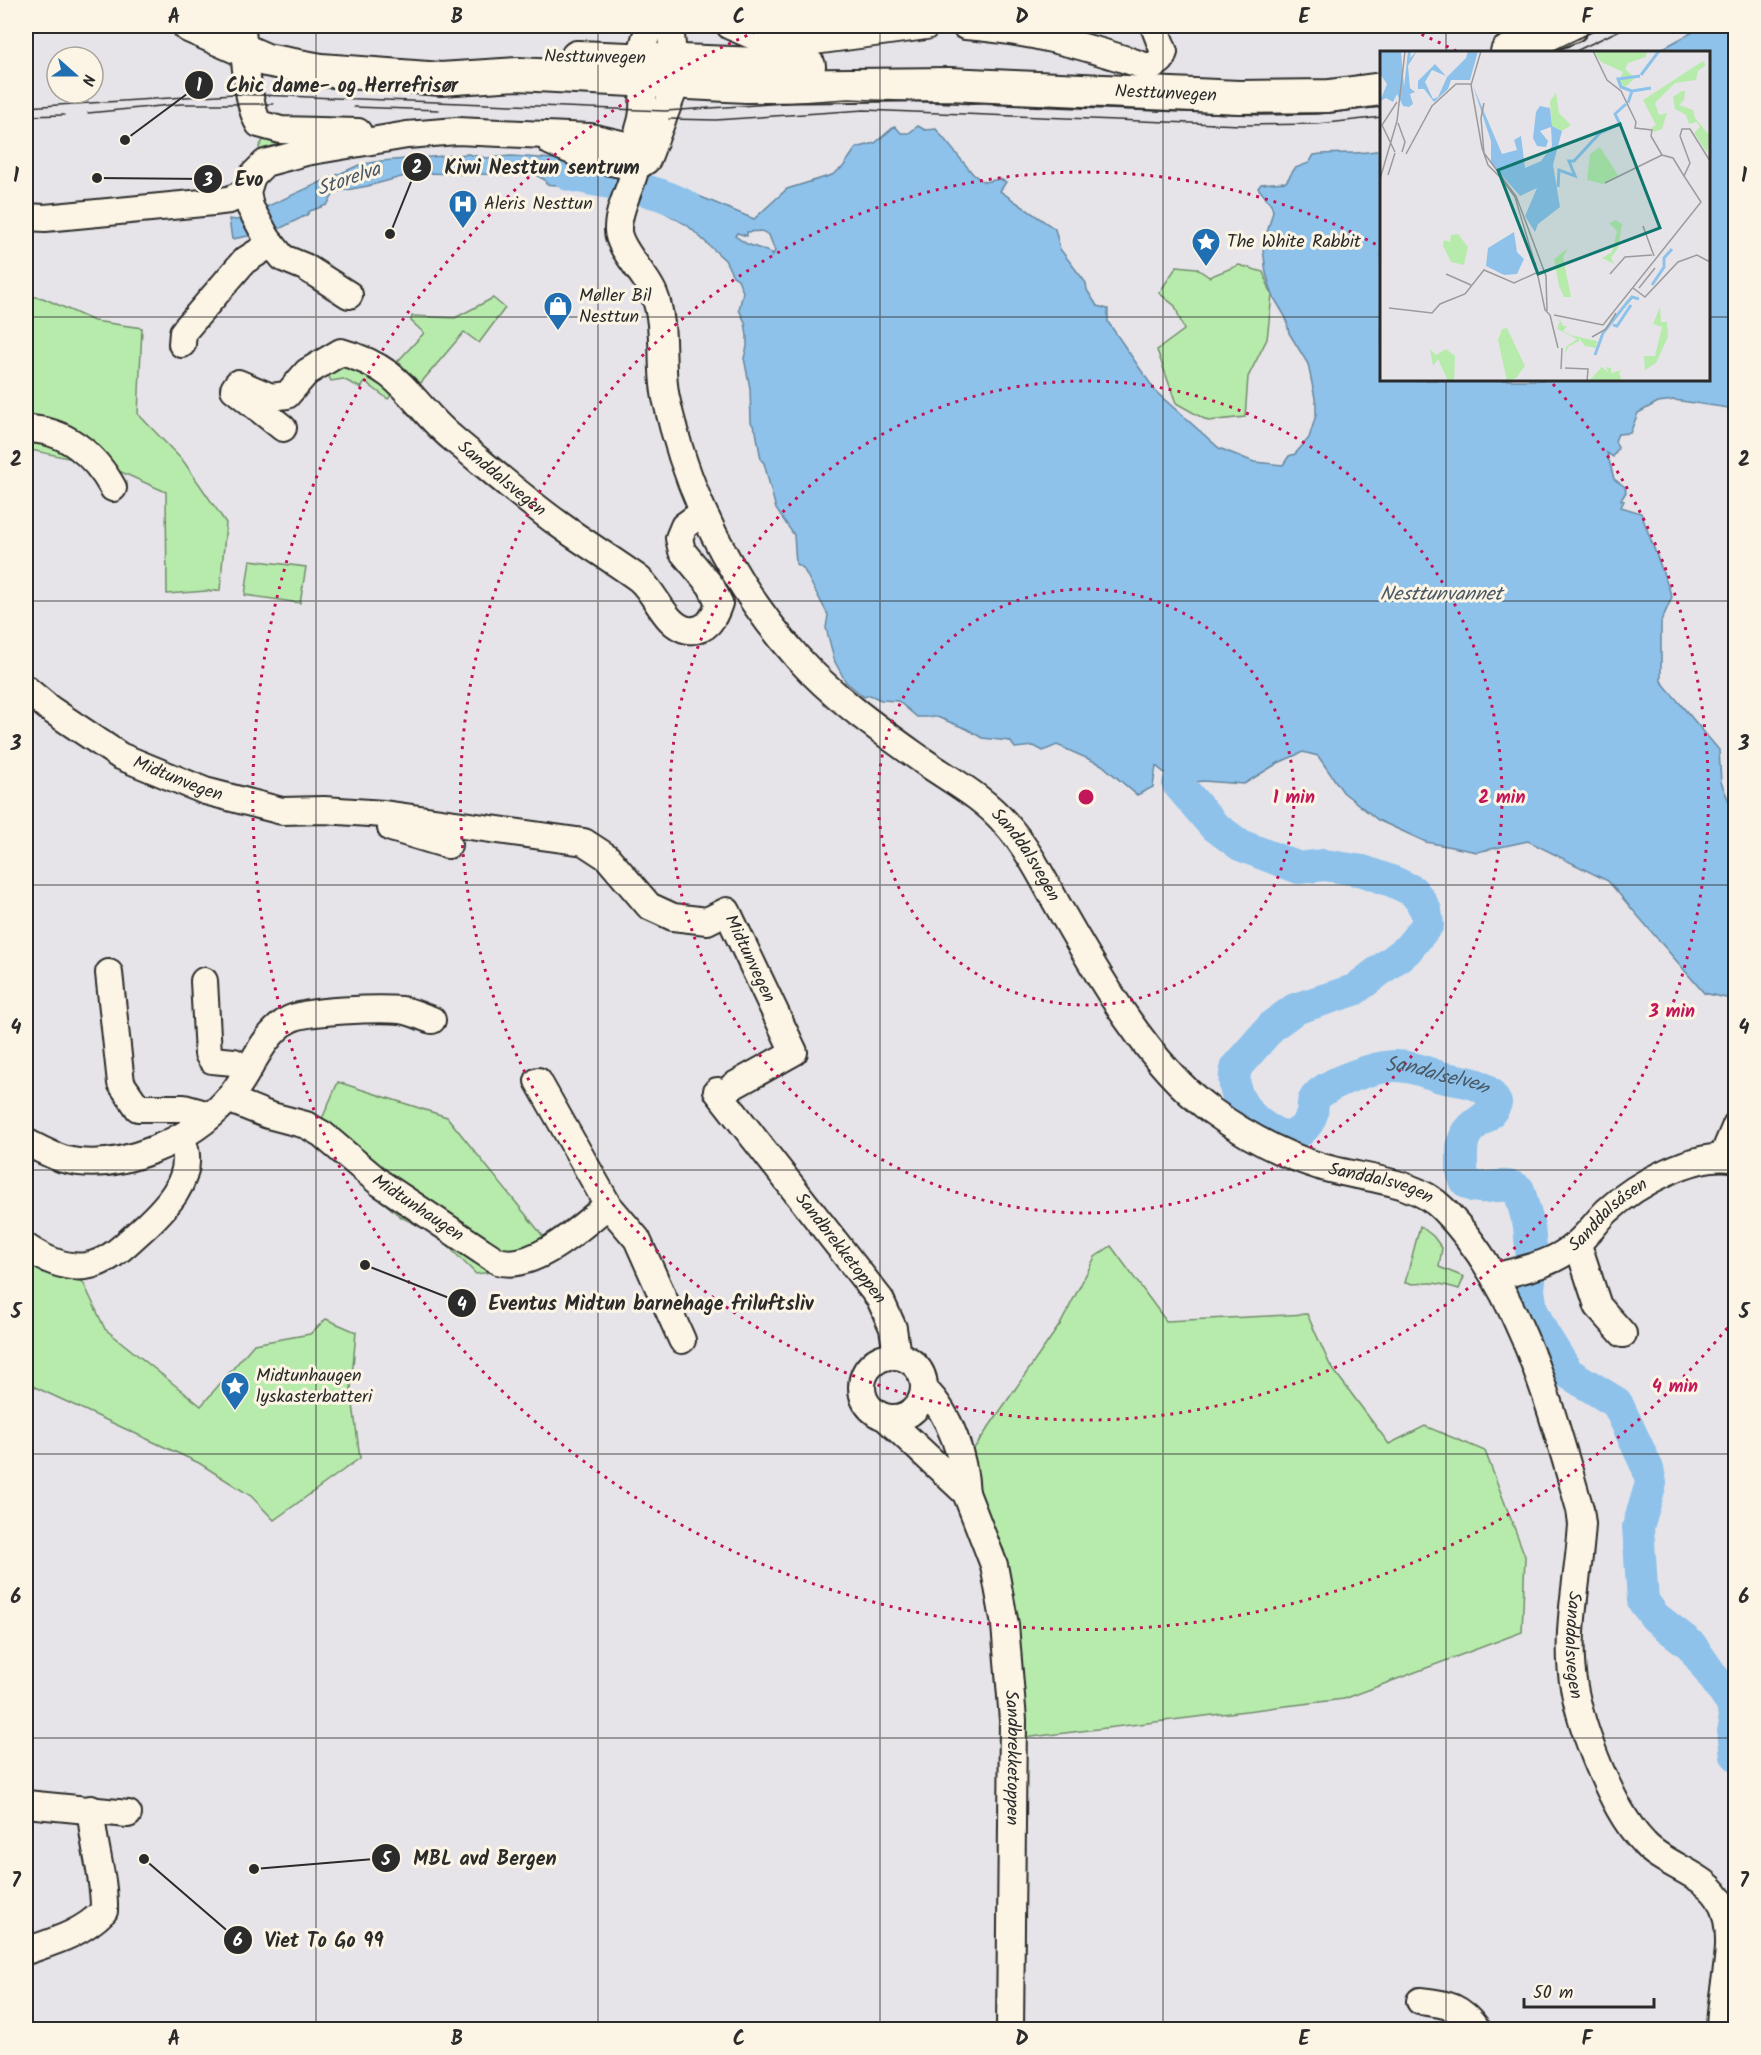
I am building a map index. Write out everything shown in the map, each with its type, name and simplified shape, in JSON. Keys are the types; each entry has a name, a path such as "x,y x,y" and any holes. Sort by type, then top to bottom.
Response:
{"main road":[{"name":"Nesttunvegen","path":"189,26 241,48 295,66 340,72 441,79 640,70"},
{"path":"1509,51 1572,26"},
{"name":"Nesttunvegen","path":"241,48 457,62 509,56 675,72 803,65 905,76 949,84 1249,97 1329,96 1380,89"}],"street":[{"path":"640,70 651,26"},
{"path":"670,26 675,72"},
{"path":"730,26 763,40 792,44 926,26"},
{"path":"965,26 1019,32 1065,41 1145,66 1154,66 1161,60 1164,52 1154,26"},
{"path":"241,48 253,114 259,124 269,128 407,135 492,131 537,137 590,137 634,163"},
{"name":"Sanddalsvegen","path":"640,70 643,110 634,163 617,231 623,246 654,292 658,308 665,395 702,513 726,561 761,613 800,660 862,715 974,794 1010,827 1043,878 1101,979 1146,1043 1181,1084 1206,1107 1231,1124 1285,1153 1341,1173 1397,1184 1421,1192 1440,1205 1455,1222 1495,1277 1548,1398 1580,1509 1582,1524 1572,1634 1573,1685 1578,1706 1600,1768 1625,1819 1653,1852 1705,1884 1722,1904 1729,1936 1720,2030"},
{"name":"Sanddalsvegen","path":"634,163 647,160 675,72"},
{"path":"349,295 305,267 283,258 265,245 248,199 252,176 265,162 306,152 407,135"},
{"path":"26,217 45,218 248,199"},
{"path":"188,338 183,332 244,261 265,245"},
{"name":"Sanddalsvegen","path":"283,428 234,389 238,383 272,397 288,395 307,372 341,352 366,359 390,372 419,401 437,427 558,524 641,581 673,623 688,630 705,628 715,617 719,603 711,586 682,551 679,538 684,526 702,513"},
{"path":"26,429 49,431 70,441 89,454 113,488"},
{"name":"Midtunvegen","path":"26,689 50,709 120,756 199,789 282,811 351,811 584,842 607,857 649,906 673,916 707,921 727,911 794,1052 725,1088 762,1150"},
{"name":"Midtunvegen","path":"351,811 385,826 448,845"},
{"name":"Midtunhaugen","path":"109,973 121,1083 138,1108 200,1110 219,1107 268,1115 306,1125 322,1134 380,1183 499,1261 512,1262 533,1257 556,1246 608,1205"},
{"path":"204,981 208,1054 212,1060 234,1062 246,1071"},
{"path":"26,1142 63,1159 96,1162 121,1159 162,1148 181,1138 219,1107 277,1029 290,1018 300,1015 402,1010 432,1020"},
{"path":"538,1081 608,1205 637,1239 682,1340"},
{"name":"Sanddalsåsen","path":"1495,1277 1532,1268 1576,1245 1608,1210 1640,1185 1692,1162 1729,1158 1736,1125"},
{"path":"26,1246 62,1264 84,1267 102,1262 119,1251 167,1207 176,1193 186,1156 181,1138"},
{"name":"Sandbrekketoppen","path":"762,1150 880,1299 893,1328 897,1356"},
{"path":"1576,1245 1598,1306 1623,1334"},
{"name":"Sandbrekketoppen","path":"966,1493 886,1418 868,1406 863,1395 862,1383 866,1372 874,1363 885,1357 897,1356 908,1359 918,1367 925,1390 933,1398 963,1462 966,1493 994,1565 1005,1625 1011,1690 1010,2030"},
{"path":"886,1418 895,1419 912,1413 918,1407 925,1390"},
{"path":"26,1804 128,1814"},
{"path":"26,1951 70,1936 89,1926 104,1911 104,1885 92,1835 91,1809"},
{"path":"1420,2001 1444,2004 1466,2013 1478,2030"}],"green space":[{"path":"265,137 296,141 260,153 259,147"},
{"path":"1239,265 1263,272 1272,295 1267,339 1248,377 1245,417 1208,421 1176,403 1157,350 1184,330 1175,306 1159,293 1177,266 1196,268 1209,277"},
{"path":"26,296 43,298 94,321 142,328 138,414 184,462 226,523 220,590 167,594 166,492 110,467 26,449"},
{"path":"493,298 505,308 479,343 464,332 419,385 398,361 424,333 411,321 412,316 455,318"},
{"path":"339,365 351,365 397,388 388,399 365,382 361,388 343,379 331,381 326,370"},
{"path":"250,560 306,567 300,603 245,595"},
{"path":"338,1082 447,1117 551,1246 548,1264 476,1274 437,1235 401,1217 312,1142"},
{"path":"1420,1226 1433,1236 1442,1248 1439,1267 1464,1277 1459,1289 1429,1283 1405,1283"},
{"path":"1111,1246 1166,1321 1307,1314 1330,1365 1389,1444 1425,1426 1485,1451 1525,1556 1522,1632 1344,1699 1006,1740 1004,1550 978,1509 966,1460 1061,1323 1095,1257"},
{"path":"26,1254 83,1282 105,1329 201,1406 254,1344 310,1334 326,1319 356,1332 351,1389 360,1458 274,1520 251,1496 199,1463 26,1383"}],"water":[{"name":"Nesttunvannet","path":"1704,26 1735,26 1735,409 1674,400 1658,402 1638,413 1630,433 1618,434 1615,441 1618,448 1613,457 1607,453 1614,479 1625,487 1626,492 1621,500 1624,501 1621,507 1641,513 1672,597 1661,622 1661,681 1719,750 1721,782 1735,816 1735,1000 1704,993 1608,881 1528,841 1477,852 1426,842 1378,820 1343,792 1318,756 1303,752 1278,763 1244,784 1203,781 1178,784 1156,766 1153,787 1137,795 1102,765 1057,745 1043,751 1034,746 1015,748 1010,741 982,738 967,729 937,717 917,717 898,701 881,700 870,695 864,697 846,682 835,662 826,628 828,615 803,568 796,564 794,535 776,509 764,463 761,460 756,431 751,422 750,388 744,358 747,336 745,322 739,310 743,292 738,279 733,276 725,260 687,225 644,201 650,185 677,187 754,219 787,189 832,175 843,167 856,148 875,143 895,126 901,133 909,133 918,126 925,130 936,129 973,174 984,182 1000,179 1006,182 1000,191 1055,229 1060,249 1086,283 1087,290 1097,306 1108,309 1108,322 1156,392 1219,448 1254,462 1283,465 1289,456 1295,454 1309,438 1316,415 1316,403 1308,364 1289,333 1286,318 1273,296 1266,273 1263,248 1273,211 1271,204 1258,188 1261,184 1286,182 1295,168 1309,163 1314,155 1380,150 1380,381 1710,381 1710,51 1658,51","holes":["762,231 769,235 775,251 772,256 772,253 747,244 735,236 737,233 747,236 747,232"]},
{"path":"468,154 486,158 511,156 554,159 608,177 612,183 609,194 602,189 587,185 546,184 545,180 536,175 416,173 335,192 327,205 310,211 307,215 275,231 232,239 229,219 237,220 359,165"}],"waterway":[{"name":"Storelva","path":"569,175 646,190 688,207"},
{"name":"Sandalselven","path":"1178,784 1213,825 1240,845 1299,868 1324,865 1363,871 1413,891 1420,900 1426,911 1428,924 1407,950 1354,990 1295,1009 1273,1025 1237,1066 1236,1090 1240,1101 1255,1120 1287,1138 1305,1126 1312,1114 1313,1102 1328,1087 1378,1068 1389,1066 1414,1068 1441,1077 1472,1083 1491,1095 1496,1103 1485,1117 1468,1132 1464,1140 1462,1147 1463,1176 1475,1187 1502,1186 1519,1190 1529,1226 1532,1260 1529,1290 1532,1310 1543,1333 1568,1373 1617,1403 1648,1469 1651,1483 1638,1527 1643,1601 1655,1617 1691,1645 1732,1704 1736,1755"}],"tram line":[{"path":"1552,51 1604,26"},
{"path":"1576,51 1628,26"},
{"path":"26,107 234,94 665,111 848,99 1262,115 1318,114 1380,107"},
{"path":"88,113 181,104 273,104"},
{"path":"354,107 438,110"},
{"path":"669,119 716,120 864,110 1241,125 1318,124 1380,117"},
{"path":"26,116 64,115"}],"place":[{"name":"Chic dame- og Herrefrisør","path":"125,140"},
{"name":"Evo","path":"97,178"},
{"name":"Aleris Nesttun","path":"463,230"},
{"name":"Kiwi Nesttun sentrum","path":"390,234"},
{"name":"The White Rabbit","path":"1206,268"},
{"name":"Møller Bil Nesttun","path":"558,332"},
{"name":"Eventus Midtun barnehage friluftsliv","path":"365,1265"},
{"name":"Midtunhaugen lyskasterbatteri","path":"235,1412"},
{"name":"Viet To Go 99","path":"144,1859"},
{"name":"MBL avd Bergen","path":"254,1869"}]}
